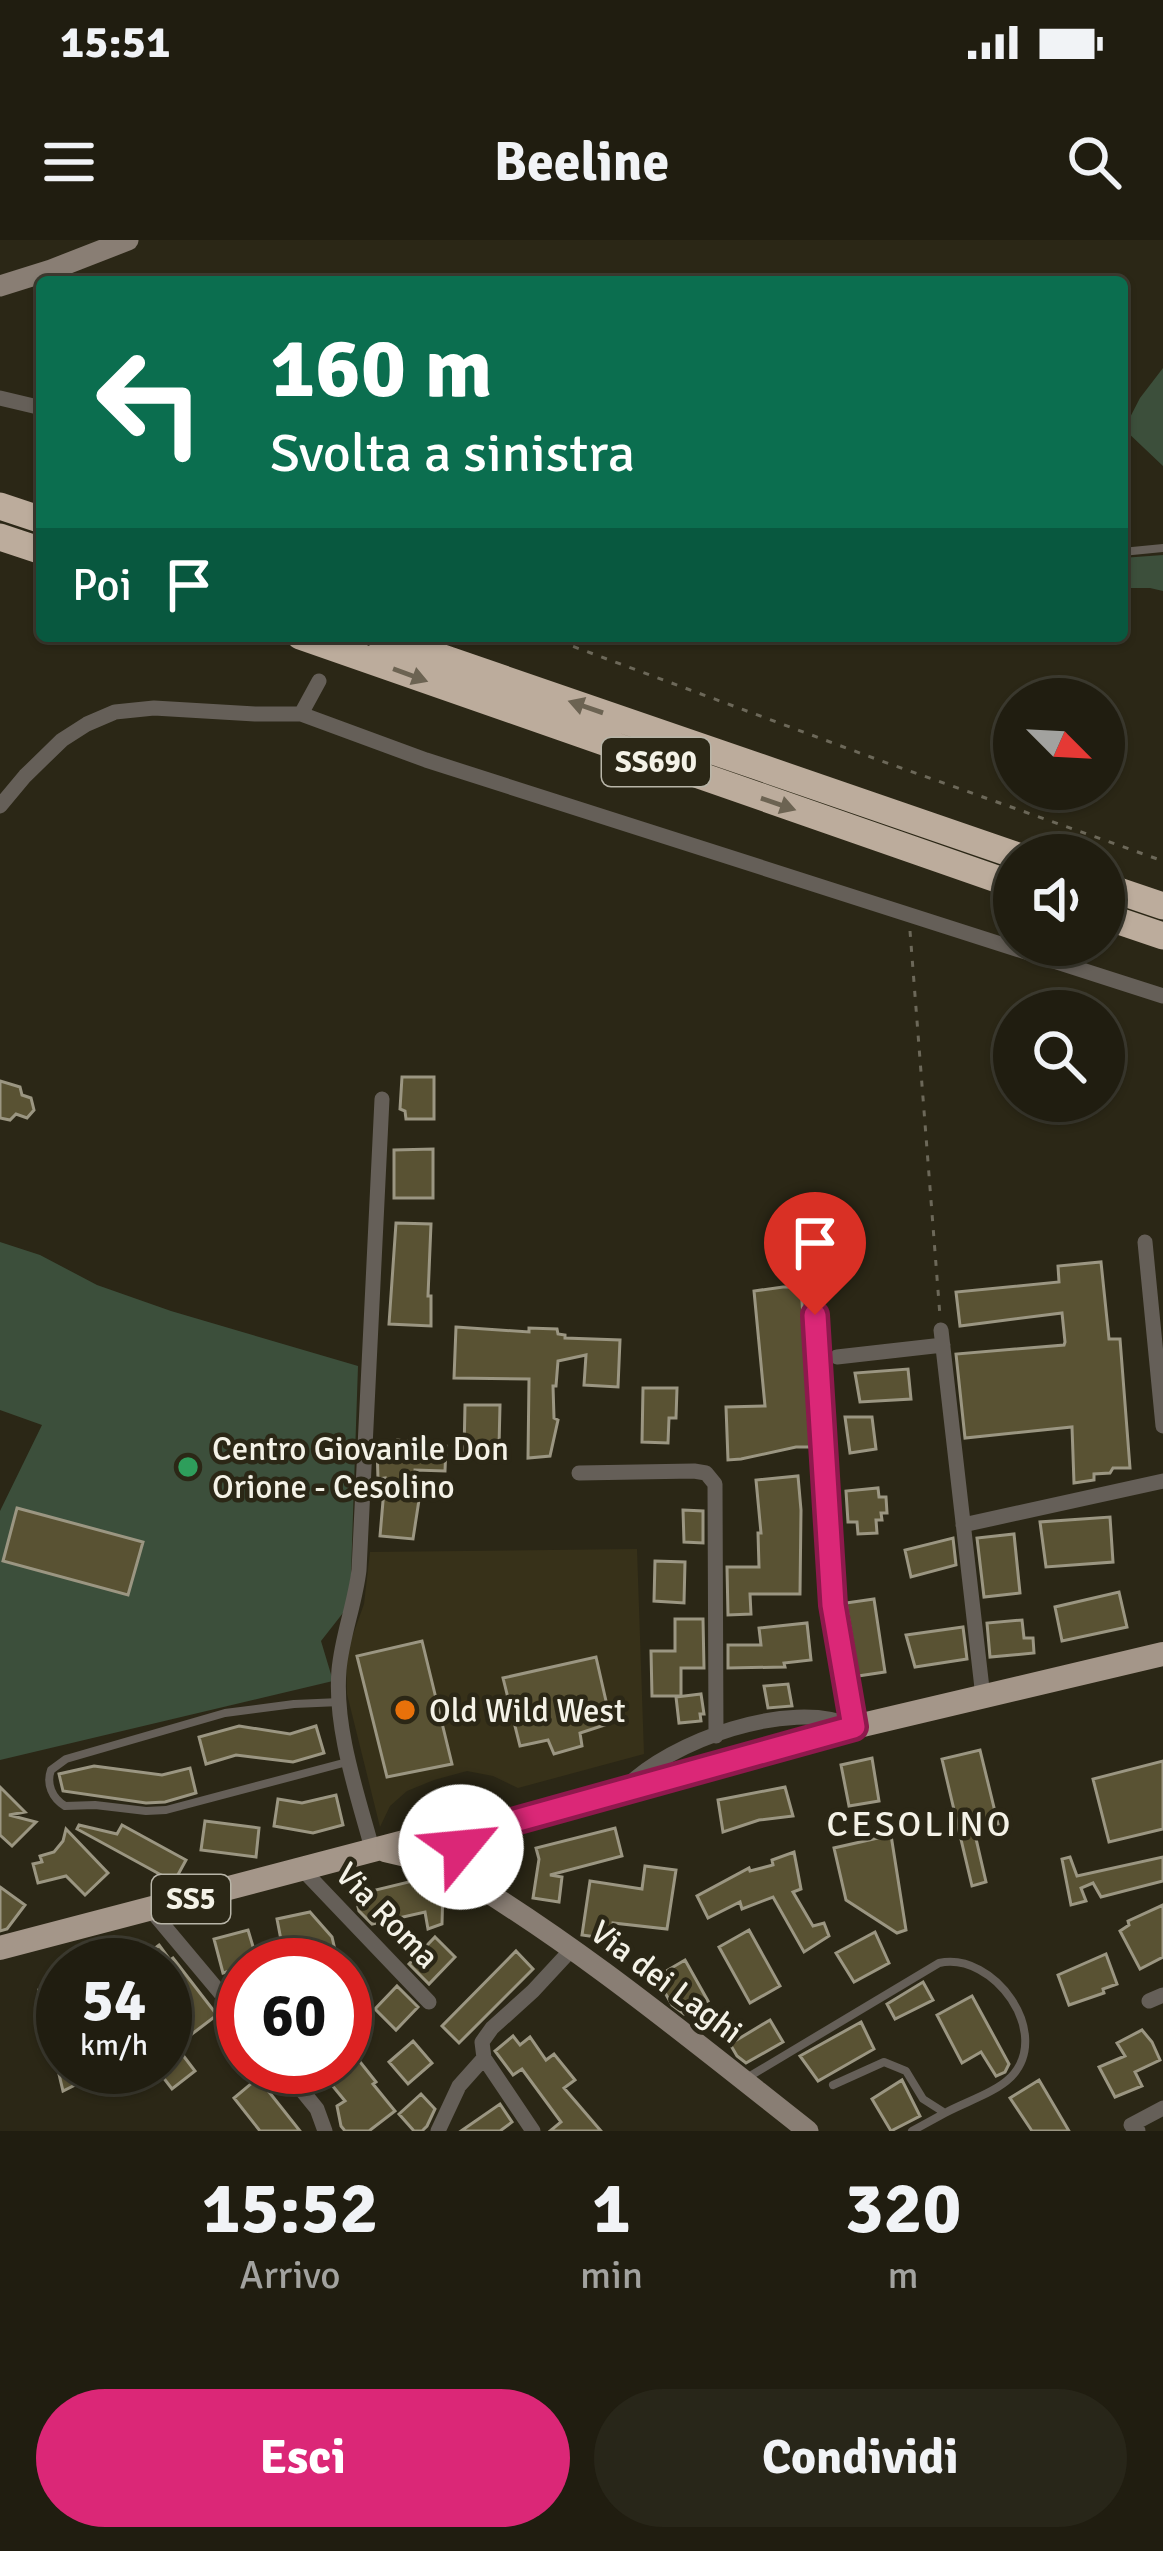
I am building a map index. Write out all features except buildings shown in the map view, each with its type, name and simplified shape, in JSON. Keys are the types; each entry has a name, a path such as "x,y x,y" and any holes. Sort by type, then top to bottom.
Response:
{"highway":[{"path":"0,506 36,518"},
{"path":"0,537 36,549"},
{"name":"SS690","path":"316,642 993,878"},
{"name":"SS690","path":"396,642 993,847"},
{"path":"1125,893 1163,906"},
{"path":"1125,923 1163,936"}],"main road":[{"name":"SS5","path":"0,1948 377,1851 447,1850 497,1826 854,1727 1163,1654"}],"street":[{"path":"0,286 128,240"},
{"path":"0,398 36,407"},
{"path":"301,714 320,680"},
{"path":"0,806 62,740 115,712 154,708 301,714 410,755 1163,996"},
{"path":"377,1851 349,1761 340,1702 341,1657 359,1570 382,1099"},
{"path":"1145,1242 1163,1426"},
{"path":"812,1270 833,1605 854,1727"},
{"path":"837,1358 942,1337 983,1696"},
{"path":"579,1473 694,1471 706,1473 715,1484 716,1736"},
{"path":"964,1526 1163,1480"},
{"path":"623,1791 664,1756 766,1722 808,1716 854,1727"},
{"name":"Via dei Laghi","path":"447,1850 482,1888 808,2131"},
{"name":"Via Roma","path":"303,1870 429,2002"},
{"path":"150,1909 216,1988"},
{"path":"533,2131 481,2048 488,2033 571,1950"},
{"path":"439,2131 459,2086 484,2058"},
{"path":"305,2094 325,2131"},
{"path":"1138,2131 1131,2125 1163,2108"}],"lane":[{"path":"1128,551 1163,548"},
{"path":"340,1702 213,1716 66,1759 51,1770 49,1780 56,1799 65,1806 156,1811 349,1761"},
{"path":"744,2080 931,1966 963,1961 989,1974 1015,2004 1022,2025 1023,2056 1006,2081 913,2131"},
{"path":"833,2085 884,2062 906,2071 923,2099 945,2113"}],"path":[{"path":"561,642 1163,861"},
{"path":"908,914 942,1337"}],"shaded area":[{"path":"637,1549 644,1754 518,1788 467,1771 434,1780 407,1791 390,1806 380,1827 347,1694 346,1654 364,1604 370,1552"}],"green space":[{"path":"1163,368 1163,466 1128,433 1128,421"},
{"path":"1163,555 1163,591 1128,588 1128,558"},
{"name":"Centro Giovanile Don Orione - Cesolino","path":"0,1242 171,1311 358,1366 350,1604 321,1641 333,1681 0,1760 0,1511 42,1425 0,1410"}],"place":[{"name":"Centro Giovanile Don Orione - Cesolino","path":"188,1467"},
{"name":"Old Wild West","path":"405,1710"}],"district":[{"name":"CESOLINO","path":"920,1823"}],"route":[{"path":"461,1847 461,1852 497,1826 854,1727 833,1605 815,1315"}]}
